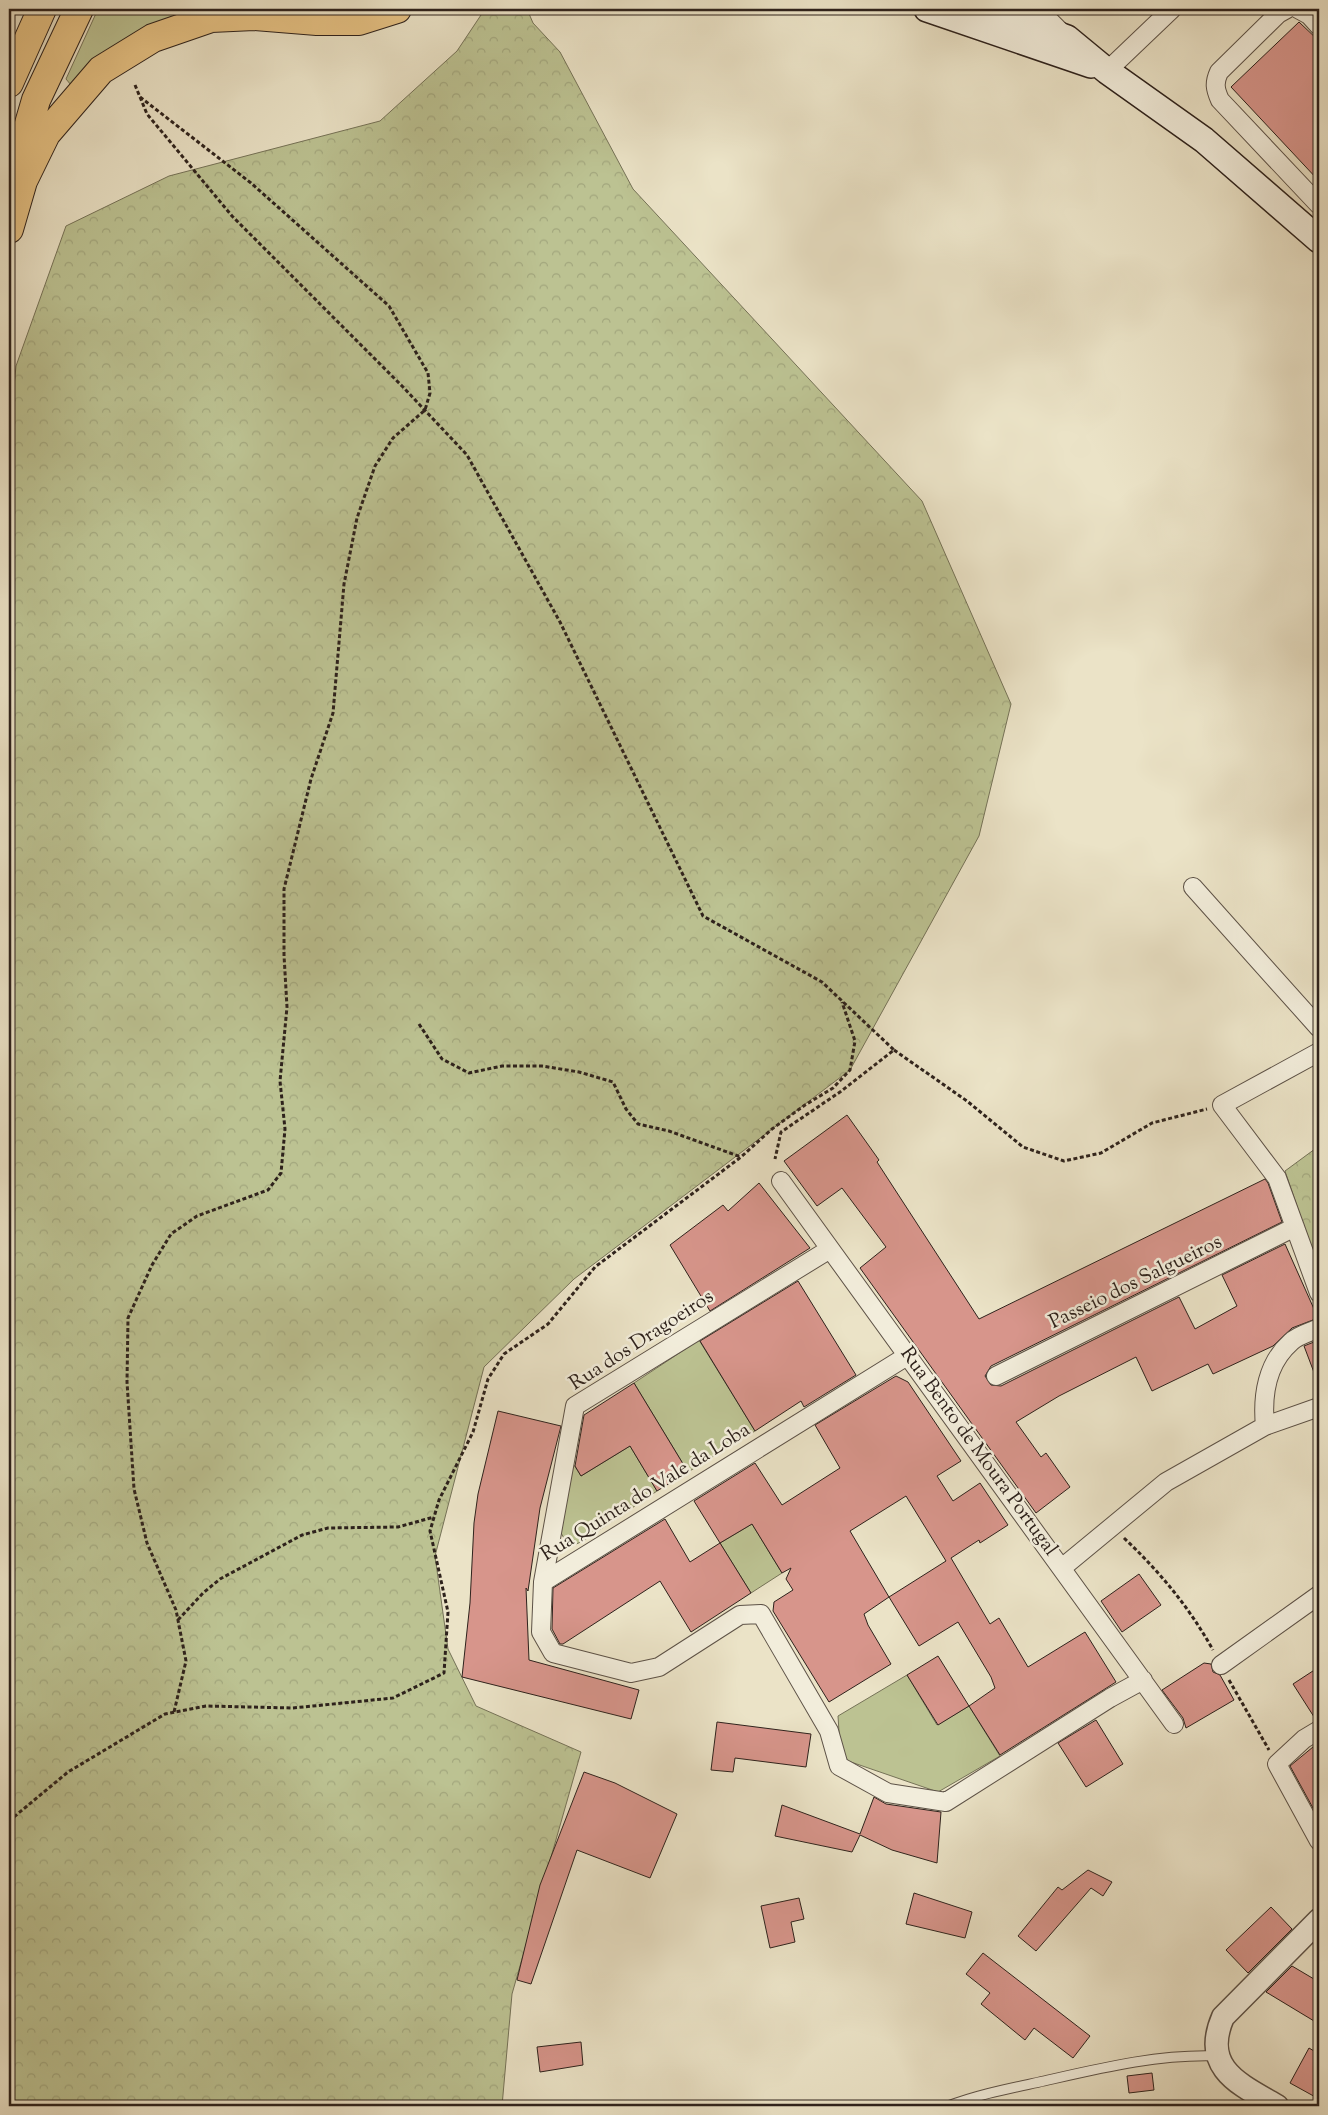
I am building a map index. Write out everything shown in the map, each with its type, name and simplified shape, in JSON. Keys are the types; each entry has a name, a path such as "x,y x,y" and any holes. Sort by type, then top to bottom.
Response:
{"highway":[{"path":"9,51 25,9"},
{"path":"9,83 42,9"},
{"path":"9,195 36,100 79,9"},
{"path":"9,229 24,181 46,134 101,70 153,38 211,18 254,16 317,21 360,21 396,9"}],"main road":[{"path":"927,9 1107,71"},
{"path":"987,9 1067,38 1107,71 1204,140 1319,240"}],"street":[{"path":"1038,9 1067,38"},
{"path":"1107,71 1172,9"},
{"path":"1287,9 1278,14 1219,72 1215,82 1220,100 1319,205"},
{"path":"1298,9 1309,15 1319,26"},
{"path":"1193,886 1319,1028"},
{"path":"1319,1052 1222,1105 1277,1178 1319,1293"},
{"name":"Rua Bento de Moura Portugal","path":"781,1181 1063,1567 1174,1724"},
{"name":"Passeio dos Salgueiros","path":"996,1376 1295,1227"},
{"name":"Rua dos Dragoeiros","path":"543,1582 575,1406 830,1249"},
{"path":"1265,1426 1264,1394 1273,1366 1292,1340 1319,1328"},
{"name":"Rua Quinta do Vale da Loba","path":"907,1356 543,1582 541,1632 553,1653 631,1673 659,1667 740,1614 761,1614 829,1731 839,1766 888,1793 936,1802 946,1802 1110,1698 1143,1680"},
{"path":"1063,1567 1166,1482 1265,1426 1319,1407"},
{"path":"1221,1665 1319,1595"},
{"path":"1319,1730 1304,1739 1277,1764 1319,1841"},
{"path":"1277,2106 1234,2080 1220,2063 1216,2042 1223,2017 1319,1920"}],"lane":[{"path":"948,2106 984,2095 1085,2072 1184,2055 1220,2063"}],"path":[{"path":"135,85 147,114 232,216 425,410 467,455 560,622 703,916 822,982 894,1050 967,1101 1022,1147 1064,1160 1101,1153 1152,1122 1222,1105"},
{"path":"140,97 251,183 389,306 428,373 430,392 425,410 393,438 380,459 357,518 344,584 333,712 311,779 284,889 284,955 288,1007 280,1081 285,1129 281,1173 268,1190 197,1216 171,1234 152,1264 128,1318 127,1382 134,1489 147,1543 176,1610 186,1661 174,1712"},
{"path":"9,1821 68,1772 165,1714 206,1706 293,1708 393,1698 444,1673 448,1612 430,1531 438,1500 473,1432 488,1379 504,1354 548,1324 595,1267 741,1157 804,1104 833,1088 850,1070 855,1041 842,1001"},
{"path":"419,1024 442,1059 469,1073 502,1066 542,1066 579,1072 614,1082 626,1109 638,1124 694,1139 741,1157"},
{"path":"775,1158 781,1132 840,1092 894,1050"},
{"path":"178,1620 203,1593 220,1579 302,1535 328,1528 398,1527 434,1516"},
{"path":"1111,1527 1157,1569 1196,1621 1277,1764"}],"green space":[{"path":"98,9 238,9 71,85 66,79"},
{"path":"485,9 527,9 533,23 560,52 633,189 922,501 1011,704 979,836 850,1070 574,1279 484,1367 435,1556 448,1649 476,1706 581,1752 512,1994 502,2106 9,2106 9,439 16,366 66,226 169,176 380,121 457,51"},
{"path":"1319,1146 1319,1271 1285,1171"},
{"path":"699,1340 755,1431 688,1472 634,1383"},
{"path":"630,1446 657,1491 583,1541 574,1545 567,1544 559,1529 572,1462 581,1476"},
{"path":"752,1524 782,1573 751,1593 720,1543"},
{"path":"907,1675 937,1725 969,1706 1000,1756 938,1792 848,1761 840,1747 838,1716"}],"building":[{"path":"1299,22 1319,41 1319,181 1231,87"},
{"path":"847,1115 879,1160 877,1162 979,1319 1265,1179 1268,1183 1282,1222 991,1366 985,1376 991,1385 1001,1386 1179,1297 1195,1329 1237,1306 1222,1275 1285,1244 1318,1318 1292,1328 1273,1346 1213,1374 1208,1364 1152,1391 1136,1357 1059,1396 1016,1422 1041,1457 1046,1453 1070,1487 1036,1513 860,1268 886,1247 842,1188 817,1206 784,1161"},
{"path":"759,1183 810,1248 710,1311 670,1245 723,1205 728,1211"},
{"path":"798,1281 856,1375 804,1407 801,1401 755,1431 700,1341"},
{"path":"1319,1340 1319,1383 1318,1383 1304,1346"},
{"path":"896,1376 908,1382 961,1461 937,1476 953,1501 980,1483 1008,1525 980,1543 979,1540 951,1558 990,1624 999,1618 1028,1667 1085,1632 1116,1682 1000,1755 969,1706 995,1688 991,1677 958,1622 919,1646 889,1597 864,1614 868,1625 891,1664 829,1702 773,1611 774,1602 793,1590 786,1579 791,1568 782,1573 752,1524 720,1543 694,1501 755,1463 782,1505 840,1468 815,1425","holes":["906,1496 946,1561 889,1597 850,1531"]},
{"path":"634,1383 688,1472 657,1491 630,1446 581,1476 575,1466 584,1415"},
{"path":"498,1411 561,1426 540,1508 528,1591 526,1588 529,1660 639,1690 631,1719 462,1677 470,1603 474,1523 478,1494"},
{"path":"665,1519 690,1562 720,1543 751,1593 691,1632 660,1581 563,1644 560,1644 552,1629 553,1588"},
{"path":"1139,1574 1161,1605 1122,1632 1101,1601"},
{"path":"938,1656 969,1706 938,1725 907,1675"},
{"path":"1204,1663 1211,1664 1213,1672 1220,1675 1234,1700 1186,1728 1183,1718 1162,1690"},
{"path":"1319,1667 1319,1719 1316,1720 1293,1684"},
{"path":"1096,1720 1123,1764 1086,1787 1058,1743"},
{"path":"717,1722 811,1734 806,1767 735,1758 733,1772 711,1770"},
{"path":"1319,1742 1319,1819 1290,1766"},
{"path":"584,1772 615,1783 677,1814 650,1878 577,1850 531,1984 517,1980 540,1885"},
{"path":"874,1797 886,1804 941,1812 937,1863 892,1850 860,1835 852,1852 775,1836 782,1805 860,1834"},
{"path":"1088,1870 1112,1882 1103,1896 1091,1888 1036,1951 1018,1936 1058,1887 1062,1890"},
{"path":"914,1893 972,1912 965,1938 906,1924"},
{"path":"799,1898 804,1919 791,1922 795,1942 770,1948 761,1906"},
{"path":"1271,1907 1292,1929 1248,1973 1226,1950"},
{"path":"983,1953 1090,2036 1073,2058 1034,2028 1025,2040 981,2004 990,1993 966,1974"},
{"path":"1292,1966 1319,1982 1319,2024 1266,1992"},
{"path":"581,2042 583,2065 540,2072 537,2047"},
{"path":"1309,2048 1319,2054 1319,2099 1290,2083"},
{"path":"1152,2073 1154,2090 1129,2093 1127,2076"}]}
